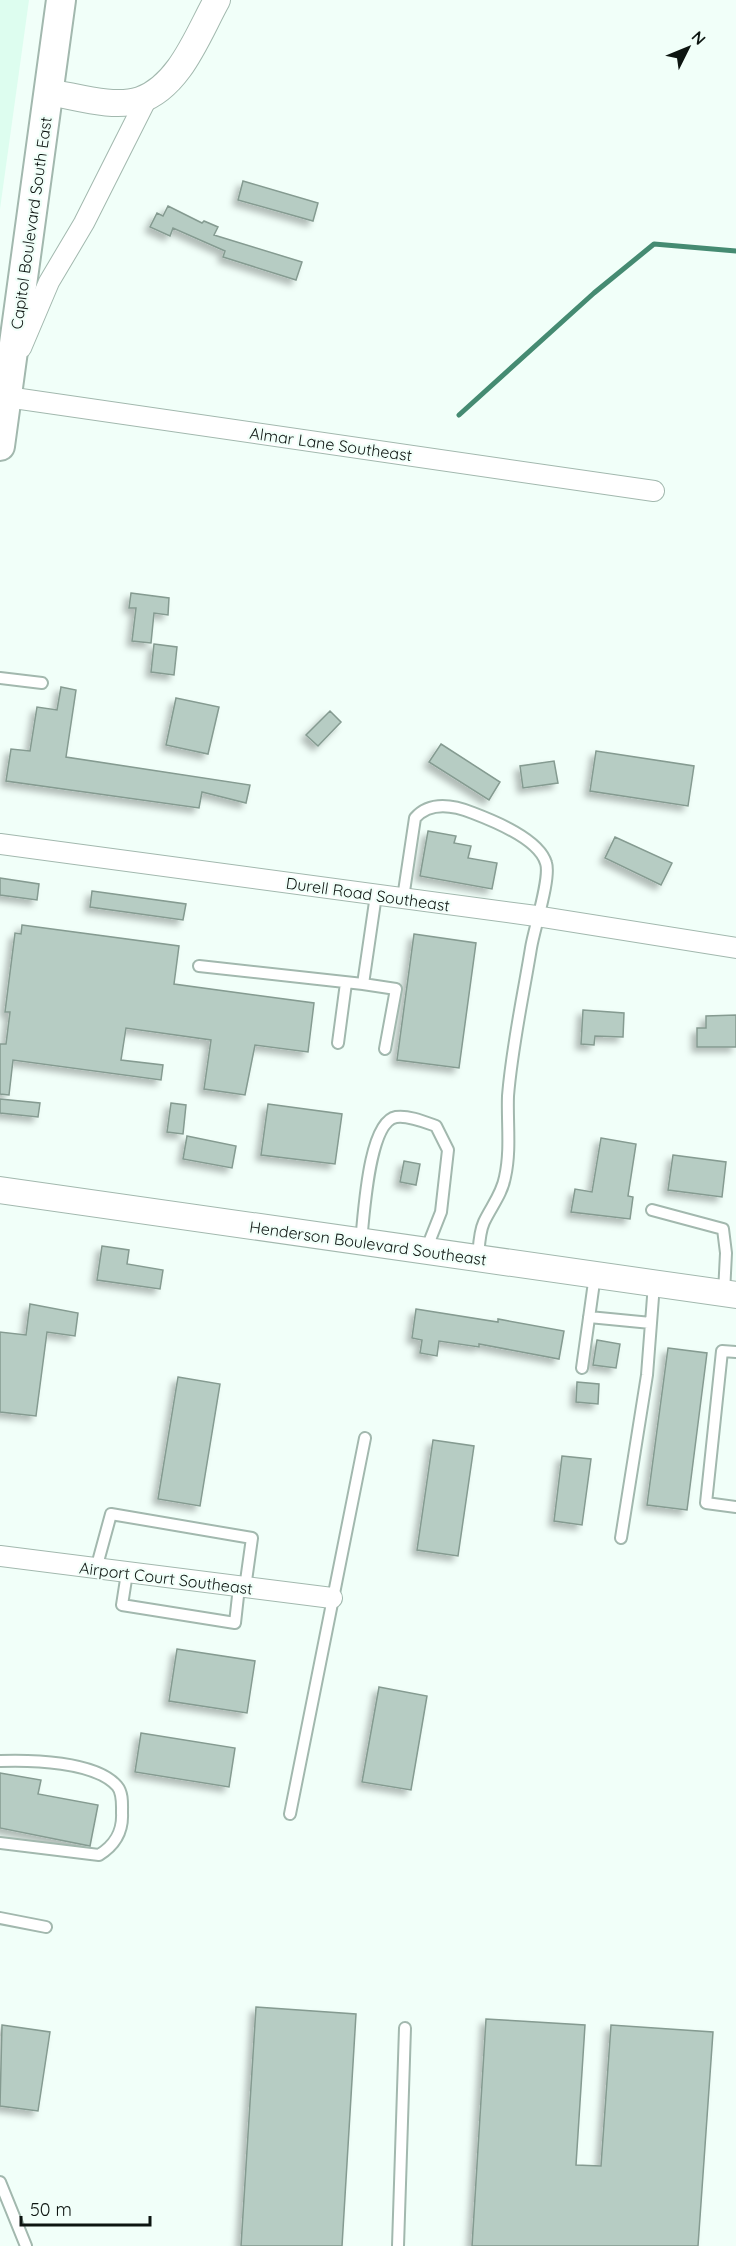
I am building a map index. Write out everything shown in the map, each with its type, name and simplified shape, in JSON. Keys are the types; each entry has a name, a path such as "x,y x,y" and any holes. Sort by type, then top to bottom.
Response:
{"main road":[{"name":"Capitol Boulevard South East","path":"0,446 60,0"}],"street":[{"path":"48,92 113,102 140,100 172,78 217,0"},
{"path":"9,385 49,282 84,223 149,94"},
{"name":"Almar Lane Southeast","path":"9,385 654,491"},
{"name":"Durell Road Southeast","path":"0,844 536,916 736,948"},
{"name":"Henderson Boulevard Southeast","path":"0,1190 730,1294"},
{"name":"Airport Court Southeast","path":"0,1556 332,1598"}],"lane":[{"path":"0,678 42,683"},
{"path":"403,898 415,818 422,811 435,805 464,809 500,824 534,845 546,863 544,890 536,916 513,1054 505,1179 483,1224 478,1258"},
{"path":"363,984 376,895"},
{"path":"200,966 396,989 385,1049"},
{"path":"338,1043 345,982"},
{"path":"361,1242 376,1138 387,1121 396,1117 411,1118 436,1126 448,1150 441,1212 426,1250"},
{"path":"652,1210 723,1229 730,1294"},
{"path":"582,1368 595,1275"},
{"path":"621,1538 647,1375 654,1283"},
{"path":"589,1317 651,1323"},
{"path":"736,1352 722,1351 706,1503 736,1507"},
{"path":"290,1814 365,1438"},
{"path":"96,1569 111,1514 252,1538 235,1623 122,1605 127,1573"},
{"path":"0,1761 29,1760 93,1771 117,1786 122,1796 123,1820 117,1840 99,1855 0,1843"},
{"path":"0,1918 46,1927"},
{"path":"398,2246 405,2028"},
{"path":"0,2182 26,2246"}],"shaded area":[{"path":"0,0 29,0 0,209"}],"building":[{"path":"243,181 318,203 313,221 238,200"},
{"path":"168,206 202,223 204,221 218,227 214,235 302,262 296,280 223,257 225,251 173,228 170,236 150,227 157,213 163,216"},
{"path":"131,593 169,598 168,615 154,613 151,643 132,641 136,608 129,608"},
{"path":"154,644 177,647 174,675 151,672"},
{"path":"61,687 76,690 66,757 250,785 246,803 202,792 199,808 6,781 11,749 30,751 37,707 57,710"},
{"path":"176,698 219,707 208,754 166,745"},
{"path":"330,711 341,722 318,746 306,735"},
{"path":"441,744 500,782 489,800 429,762"},
{"path":"596,751 694,766 688,806 590,791"},
{"path":"554,761 558,783 523,788 520,766"},
{"path":"428,831 456,836 454,843 471,846 468,858 497,863 492,889 420,876"},
{"path":"615,837 672,863 661,885 605,858"},
{"path":"0,878 39,884 37,900 0,895"},
{"path":"92,891 186,904 183,920 90,907"},
{"path":"22,925 179,946 174,984 314,1003 308,1052 255,1045 245,1095 204,1089 211,1040 126,1028 121,1060 163,1065 161,1080 13,1060 9,1095 0,1094 0,1044 6,1044 10,1012 5,1012 15,933 21,934"},
{"path":"414,934 476,943 459,1068 397,1060"},
{"path":"583,1010 624,1013 623,1037 595,1036 594,1045 581,1044"},
{"path":"736,1015 736,1047 697,1047 697,1028 706,1028 706,1016"},
{"path":"0,1099 40,1103 38,1117 0,1113"},
{"path":"171,1103 186,1105 183,1134 167,1132"},
{"path":"268,1104 342,1114 335,1164 261,1155"},
{"path":"187,1136 236,1146 232,1168 183,1159"},
{"path":"601,1138 636,1144 628,1196 633,1197 630,1219 571,1212 575,1189 592,1192"},
{"path":"673,1155 726,1162 722,1197 668,1190"},
{"path":"404,1161 420,1164 416,1185 400,1182"},
{"path":"102,1246 129,1250 127,1264 163,1270 160,1289 97,1280"},
{"path":"30,1304 78,1313 75,1336 47,1332 36,1416 0,1412 0,1332 26,1335"},
{"path":"416,1309 498,1322 498,1319 564,1331 559,1359 479,1344 479,1347 439,1341 437,1356 420,1353 422,1340 412,1338"},
{"path":"597,1340 620,1344 616,1368 593,1365"},
{"path":"668,1348 707,1353 687,1510 647,1505"},
{"path":"178,1377 220,1384 200,1506 158,1499"},
{"path":"577,1382 599,1384 598,1404 576,1402"},
{"path":"433,1440 474,1446 458,1556 417,1550"},
{"path":"562,1456 591,1459 582,1525 554,1521"},
{"path":"177,1649 255,1661 247,1713 169,1701"},
{"path":"379,1687 427,1696 411,1790 362,1782"},
{"path":"141,1733 235,1748 229,1787 135,1772"},
{"path":"0,1773 41,1780 38,1794 98,1805 90,1846 0,1828"},
{"path":"256,2007 356,2014 342,2246 241,2246"},
{"path":"486,2019 585,2025 576,2165 601,2166 611,2025 713,2032 698,2246 472,2246"},
{"path":"2,2025 50,2032 38,2111 0,2106"}],"waterway":[{"path":"459,415 594,293 654,244 736,251"}]}
